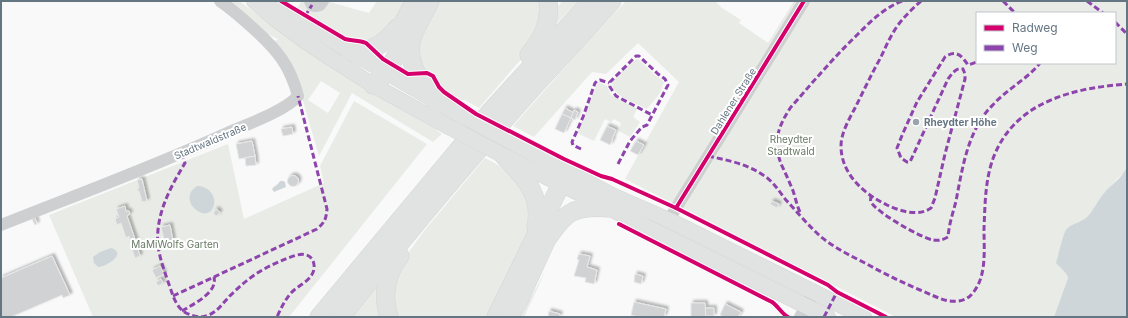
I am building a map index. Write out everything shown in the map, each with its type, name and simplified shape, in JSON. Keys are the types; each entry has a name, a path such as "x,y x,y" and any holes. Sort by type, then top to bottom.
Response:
{"highway":[{"path":"373,85 430,1"},
{"path":"430,1 413,35 410,53 416,74 437,103"},
{"path":"489,113 508,82 543,35 548,19 548,1"},
{"path":"319,317 489,113 591,1"},
{"path":"341,317 379,268 454,178 538,82 612,1"},
{"path":"382,70 413,5"},
{"path":"349,51 366,51 382,44 394,32 413,5"},
{"path":"509,317 518,300 540,239 536,198 510,150"},
{"path":"389,317 385,297 390,271 407,246 427,223 454,178"},
{"path":"496,317 540,239 567,182"},
{"path":"540,239 562,219 574,211 587,207 610,208"}],"main road":[{"path":"254,1 275,19 305,41 373,85 447,126 510,150"},
{"path":"266,1 437,103 457,113 510,150 610,208 681,243 804,312 828,317"},
{"path":"567,182 614,196 669,220 864,317"}],"street":[{"name":"Stadtwaldstraße","path":"1,225 188,151 293,102 298,96 290,73 281,58 270,44 240,16 220,1"},
{"path":"310,1 312,5 315,6 320,5 323,1"},
{"name":"Dahlener Straße","path":"669,220 804,1"},
{"path":"804,312 814,292"}],"green space":[{"path":"224,1 239,1 319,59 437,127 436,130 442,134 433,142 352,93 319,156 301,94 273,43 278,39 267,34","holes":["321,81 340,93 328,113 308,100"]},
{"path":"302,1 326,1 369,13 377,1 409,1 396,22 373,44 365,40 353,39 340,34 297,8"},
{"path":"436,1 542,1 543,5 529,50 479,108 465,100 460,100 441,86 435,75 424,72 413,53"},
{"path":"563,1 578,1 549,31 557,7"},
{"name":"Rheydter Stadtwald","path":"626,1 715,1 722,8 741,20 739,23 768,43 794,1 1127,1 1127,167 1124,173 1116,180 1088,216 1082,221 1072,225 1062,269 1067,273 1068,278 1054,317 896,317 625,179 679,82 638,43 606,74 592,72 534,137 513,126"},
{"path":"637,59 664,82 660,93 647,109 620,96 613,87 612,82 626,67"},
{"path":"598,82 607,86 611,95 637,109 633,117 640,122 630,137 619,131 621,123 614,119 611,122 605,119 594,141 577,133"},
{"name":"MaMiWolfs Garten","path":"354,101 427,144 289,317 93,317 49,215 228,144 244,219 324,183 320,166"},
{"path":"485,158 500,166 514,178 534,209 527,239 488,317 396,317 392,286 401,263 424,231"},
{"path":"546,270 524,317 520,317"},
{"path":"381,280 386,317 353,317"}],"shaded area":[{"path":"1127,167 1127,317 1054,317 1068,278 1065,272 1056,263 1066,230 1087,217 1103,195"},
{"path":"280,181 285,182 286,187 274,192 272,189"},
{"path":"197,186 204,187 210,191 214,197 214,205 211,211 206,213 200,212 191,204 191,192"},
{"path":"111,248 116,250 117,253 114,259 106,265 98,267 94,263 93,257 100,252"}],"building":[{"path":"565,108 574,113 571,118 562,114"},
{"path":"574,110 578,112 575,120 571,118"},
{"path":"562,114 571,118 564,133 555,129"},
{"path":"607,126 616,130 610,145 600,140"},
{"path":"292,127 293,134 283,136 281,129"},
{"path":"252,141 255,156 239,159 236,144"},
{"path":"636,141 644,145 638,155 630,151"},
{"path":"255,156 256,165 246,166 245,158"},
{"path":"291,176 295,176 297,177 297,185 291,186 288,183 288,179"},
{"path":"142,179 147,201 142,202 137,189 139,188 137,180"},
{"path":"772,201 779,204 777,208 770,204"},
{"path":"125,206 126,211 129,211 130,214 127,216 135,239 130,241 129,236 126,238 121,223 117,225 115,219 119,217 116,209"},
{"path":"216,209 220,212 217,216 213,214"},
{"path":"35,218 37,224 35,225 32,219"},
{"path":"170,225 173,241 165,243 161,227"},
{"path":"135,239 140,256 135,258 129,241"},
{"path":"579,254 590,256 587,267 597,270 594,284 585,282 586,278 574,276 579,260 577,259"},
{"path":"52,256 70,295 63,298 62,295 11,317 1,317 1,278"},
{"path":"160,266 164,274 156,278 152,270"},
{"path":"635,274 643,276 641,284 634,282"},
{"path":"161,279 163,283 158,286 156,282"},
{"path":"634,302 666,309 664,317 639,317 631,315"},
{"path":"691,303 705,303 706,316 711,317 691,317"},
{"path":"725,304 741,312 738,317 724,317 720,315"},
{"path":"705,308 714,308 714,316 706,316"},
{"path":"549,311 560,314 559,317 548,317"}],"marked path":[{"path":"800,212 777,150 778,135 786,114 824,70 868,24 889,7 902,1"},
{"path":"921,1 903,18 893,33 842,136 842,156 845,165 849,174 862,189 878,200 903,211 915,213 926,211 931,208 935,198 965,79 963,69 956,70 948,79 910,162 907,162 901,158 897,148 917,102 945,57 956,54 961,56 968,65 976,62"},
{"path":"1003,1 1014,12"},
{"path":"1087,1 1102,12"},
{"path":"305,16 312,5"},
{"path":"1116,23 1127,34"},
{"path":"618,164 630,141 642,127 647,125 668,85 665,79 639,56 636,56 610,82 610,87 616,96 652,115"},
{"path":"871,195 871,201 881,212 909,230 933,240 941,240 948,237 966,153 975,130 988,110 1031,73 1039,64"},
{"path":"581,149 573,145 572,142 595,83 600,80 609,83"},
{"path":"708,156 744,165 767,177 816,232 841,251 885,274 942,299 949,301 964,300 970,296 977,287 982,272 984,263 984,229 987,183 994,156 1004,137 1017,122 1032,110 1049,101 1067,94 1087,89 1127,84"},
{"path":"173,296 317,229 326,218 327,209 298,96"},
{"path":"182,153 185,163 169,192 161,213 158,246 164,271 177,305 186,313 199,317"},
{"path":"201,317 207,316 216,311 241,286 261,271 288,258 304,254 311,258 313,262 313,273 308,280 291,293 283,304 277,317"},
{"path":"182,311 209,293 214,283 214,277"},
{"path":"824,317 837,292"}],"cycle path":[{"path":"281,1 345,39 366,43 383,59 408,74 427,73 433,76 439,87 444,92 476,114 564,159 676,208 828,285 837,292 886,317"},
{"path":"676,208 804,1"},
{"path":"619,224 772,302 788,317"}],"place":[{"name":"Rheydter Höhe","path":"916,122"}]}
